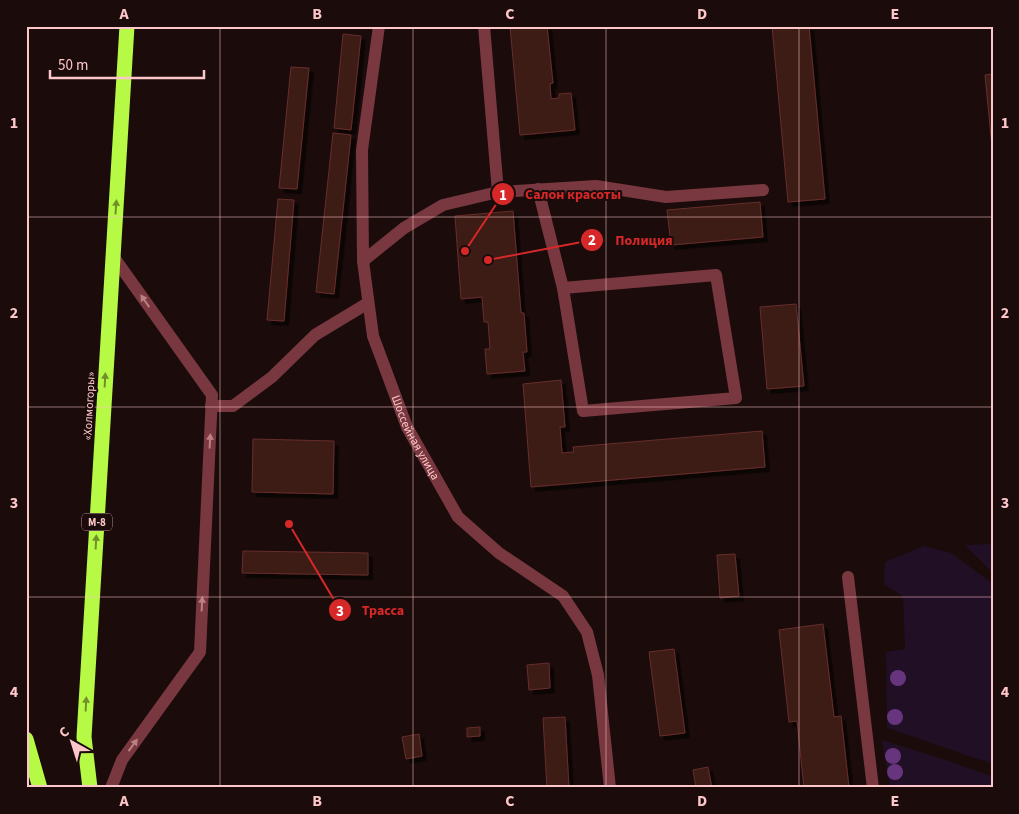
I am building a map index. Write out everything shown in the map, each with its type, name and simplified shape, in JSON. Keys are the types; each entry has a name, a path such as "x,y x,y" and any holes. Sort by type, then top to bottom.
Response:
{"highway":[{"name":"«Холмогоры»","path":"90,788 84,737 127,26"},
{"path":"26,740 40,788"}],"street":[{"name":"Шоссейная улица","path":"379,26 362,150 363,261 373,336 407,426 458,517 499,552 563,596 587,632 598,675 610,788"},
{"path":"484,26 498,192"},
{"path":"363,261 404,228 443,205 498,192 596,186 666,197 763,190"},
{"path":"538,189 563,288 583,411 736,398 716,275 563,288"},
{"path":"111,788 122,760 200,652 212,395 112,256"},
{"path":"211,406 232,406 272,377 315,335 368,303"},
{"path":"848,577 873,788"}],"shaded area":[{"path":"993,544 993,573 965,545"},
{"path":"924,546 951,553 993,584 993,764 887,728 886,652 905,649 903,596 884,584 885,562"},
{"path":"882,740 993,777 993,788 890,788"}],"building":[{"path":"510,26 547,26 553,83 550,84 551,99 559,98 559,94 571,93 575,130 520,135"},
{"path":"772,26 809,26 825,199 788,202"},
{"path":"343,34 361,36 351,130 334,128"},
{"path":"291,67 309,68 297,189 279,188"},
{"path":"993,74 993,157 985,75"},
{"path":"333,133 351,135 334,294 316,292"},
{"path":"278,199 294,200 284,321 267,320"},
{"path":"760,202 763,237 671,245 667,210"},
{"path":"513,211 521,313 524,313 527,352 523,352 525,371 487,374 485,349 490,349 488,322 484,322 482,297 461,299 455,216"},
{"path":"796,304 804,386 767,389 760,307"},
{"path":"561,380 565,427 560,427 562,453 574,452 573,447 762,431 765,467 531,487 523,384"},
{"path":"253,439 334,441 333,494 252,492"},
{"path":"243,551 368,553 368,575 242,573"},
{"path":"735,554 739,596 720,598 717,555"},
{"path":"823,624 834,717 841,716 849,788 804,788 797,721 789,722 779,630"},
{"path":"674,649 685,733 660,736 649,652"},
{"path":"549,663 550,688 529,690 527,665"},
{"path":"565,717 569,788 547,788 543,718"},
{"path":"480,727 480,736 467,737 467,728"},
{"path":"419,734 422,756 406,759 402,737"},
{"path":"708,767 712,788 696,788 693,770"}],"place":[{"name":"Салон красоты","path":"465,251"},
{"name":"Полиция","path":"488,260"},
{"name":"Трасса","path":"289,524"}]}
